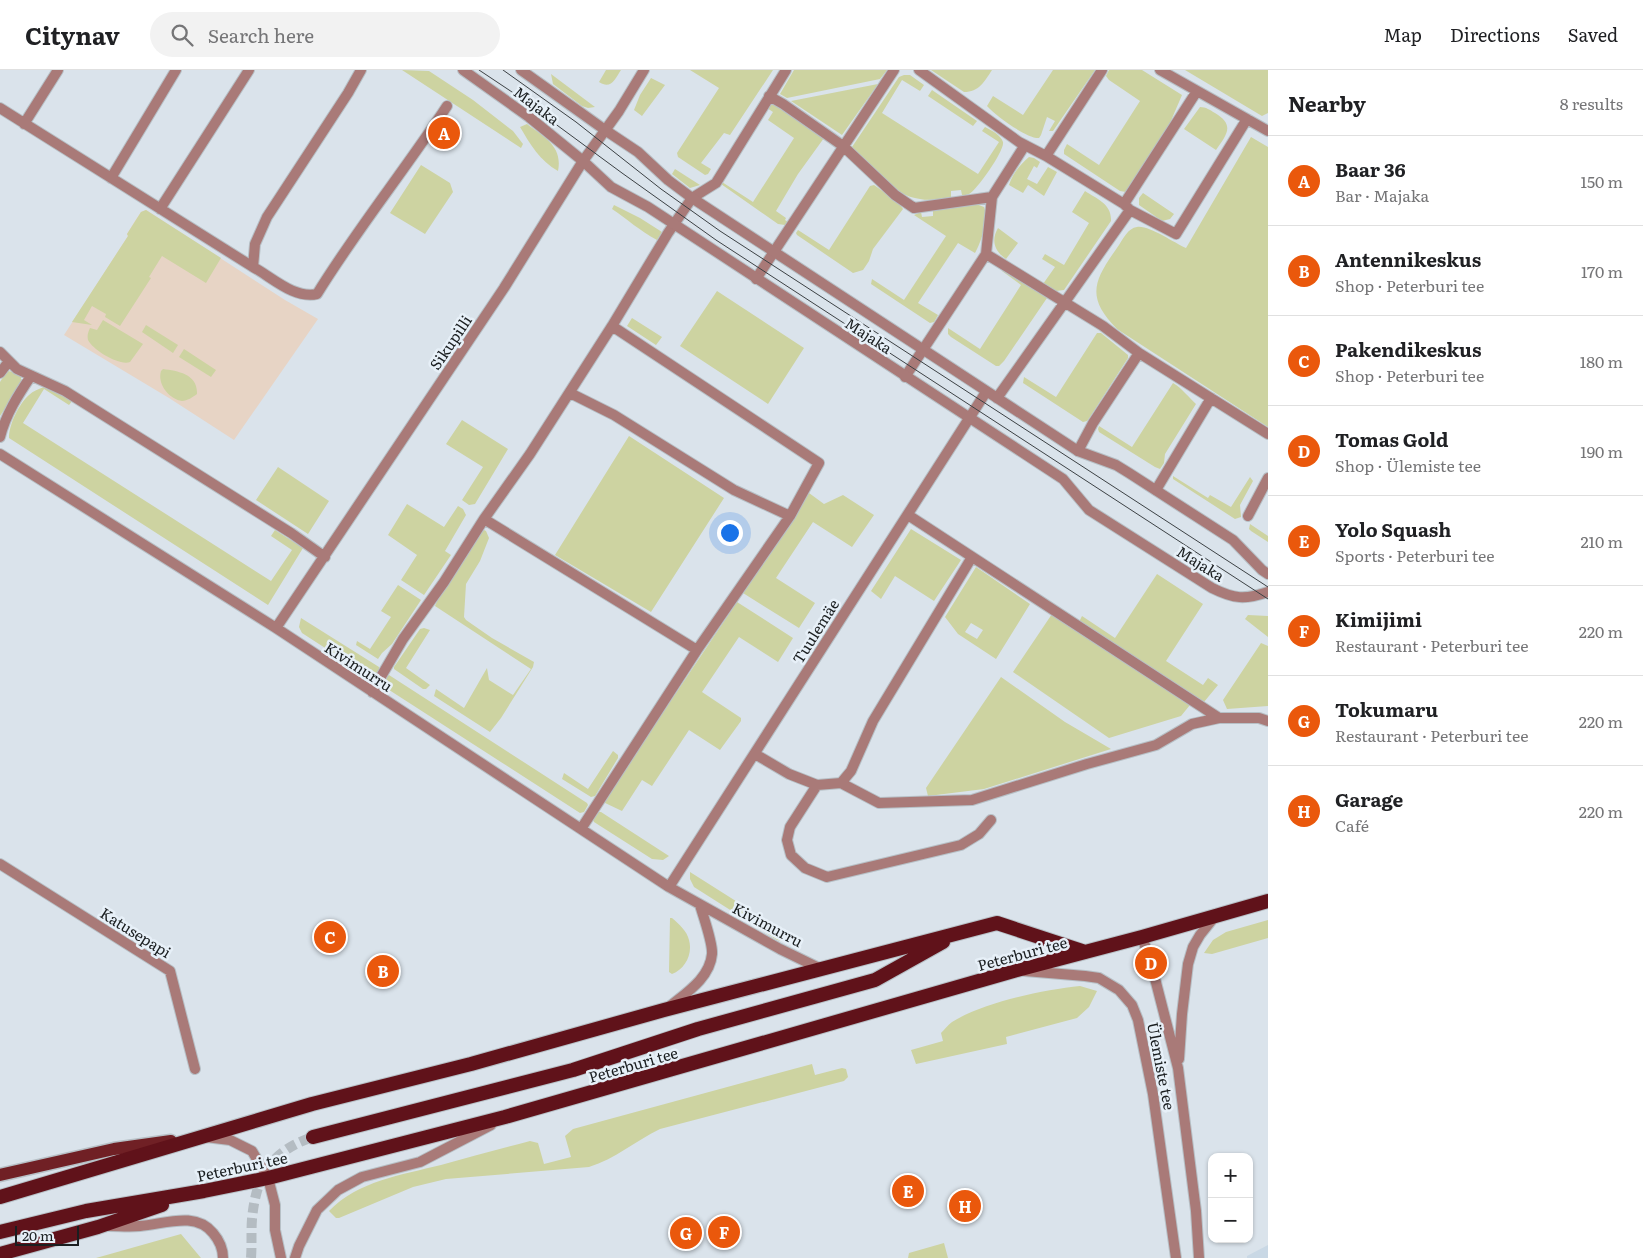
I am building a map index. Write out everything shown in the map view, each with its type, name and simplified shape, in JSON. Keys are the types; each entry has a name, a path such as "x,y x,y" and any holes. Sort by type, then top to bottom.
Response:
{"highway":[{"name":"Peterburi tee","path":"0,1232 86,1211 268,1178 506,1117 1017,970 1268,901"},
{"path":"0,1197 312,1104 471,1064 664,1010 997,923 1086,952"},
{"path":"313,1137 573,1070 698,1029 875,980 961,932"},
{"path":"0,1254 98,1226 204,1191"}],"main road":[{"path":"0,1175 114,1150 203,1137"}],"street":[{"path":"24,124 58,70"},
{"path":"111,178 176,70"},
{"path":"160,209 249,70"},
{"path":"253,267 255,244 267,217 361,70"},
{"name":"Majaka","path":"463,70 529,117 583,161 611,187 648,207 1063,479 1089,510 1212,588 1238,598 1249,598 1267,593"},
{"name":"Majaka","path":"521,70 638,152 668,180 692,198 1078,451 1116,465 1233,540 1268,574"},
{"name":"Sikupilli","path":"276,628 504,288 583,161 644,70"},
{"path":"372,692 403,639 444,582 484,519 570,393 674,225 692,198 716,183 786,70"},
{"path":"756,279 894,70"},
{"path":"919,70 1025,145 1046,156 1127,207 1176,234 1247,119"},
{"path":"1046,156 1102,70"},
{"path":"1160,70 1268,130"},
{"path":"997,398 1064,303 1127,207 1197,91"},
{"path":"769,96 843,146 895,195 914,208 992,197"},
{"path":"0,108 293,292 308,296 317,294 376,206 447,106"},
{"path":"905,377 986,254 992,197 1025,145"},
{"path":"986,254 1103,326 1139,353 1268,434"},
{"path":"581,829 697,650 790,516 818,463 612,326"},
{"path":"0,352 17,369 66,391 291,533 325,557"},
{"path":"1078,451 1093,422 1139,353"},
{"path":"0,373 9,361"},
{"path":"0,437 4,422 14,402 31,376"},
{"name":"Tuulemäe","path":"669,887 986,392"},
{"path":"570,393 614,415 734,490 790,516"},
{"path":"1156,490 1211,398"},
{"name":"Kivimurru","path":"0,454 276,628 669,887 780,949 821,969"},
{"path":"1248,516 1268,478"},
{"path":"908,515 1219,718"},
{"path":"484,519 697,650"},
{"path":"841,783 851,771 873,721 972,557"},
{"path":"755,754 789,774 816,785 841,783 879,803 972,800 1087,764 1156,746 1192,724 1219,718 1259,718 1268,721"},
{"path":"816,785 790,827 787,840 791,855 805,868 827,877 961,845 979,834 991,820"},
{"name":"Katusepapi","path":"0,864 170,971 195,1069"},
{"path":"664,1010 697,984 710,965 713,952 700,905"},
{"name":"Ülemiste tee","path":"1178,1068 1188,964 1193,947 1216,915"},
{"name":"Ülemiste tee","path":"1142,937 1151,963 1178,1068 1196,1217 1199,1258"},
{"name":"Ülemiste tee","path":"1017,970 1099,978 1119,990 1132,1005 1138,1020 1154,1094 1176,1258"},
{"path":"295,1258 298,1246 317,1210 338,1190 362,1177 420,1162 506,1117"},
{"path":"203,1137 230,1140 252,1151 268,1178 275,1205 275,1230 281,1258"},
{"path":"98,1226 141,1226 179,1220 195,1221 209,1228 219,1240 224,1258"}],"shaded area":[{"path":"146,210 285,300 318,319 234,440 169,398 64,335 128,236 127,234 135,221 141,212"},
{"path":"1268,1245 1268,1258 1247,1258 1247,1256"}],"green space":[{"path":"402,70 429,71 473,100 513,131 523,144 521,148"},
{"path":"606,70 621,70 615,80 607,85 599,82"},
{"path":"690,70 773,70 730,135 724,133 701,163 711,169 705,175 678,157 677,153 719,88"},
{"path":"794,70 887,70 880,79 787,98 780,94"},
{"path":"931,70 992,70 984,82 977,88 964,92"},
{"path":"1053,70 1095,70 1053,131 1049,131 1055,121 1047,117 1039,138 1027,135 1012,126 987,106 993,96 1023,115"},
{"path":"1109,70 1142,70 1182,95 1170,123 1126,192 1120,191 1064,154 1067,144 1099,165 1140,101 1109,80 1106,76"},
{"path":"1185,70 1268,70 1268,113 1262,116"},
{"path":"551,74 595,107 588,108 582,106 553,84"},
{"path":"910,75 924,85 920,91 902,80 882,113 978,174 999,142 982,131 985,127 1002,139 1000,153 990,170 969,194 962,195 961,190 951,191 951,197 932,200 910,197 882,179 852,147 899,77"},
{"path":"651,78 665,85 642,116 634,110 640,95"},
{"path":"878,84 842,135 791,101"},
{"path":"932,90 977,121 973,126 928,96"},
{"path":"772,103 778,104 824,138 798,174 776,211 786,218 785,220 788,222 785,225 778,224 721,184 722,182 753,202 794,138 768,120 773,112 767,108"},
{"path":"1200,107 1206,108 1221,117 1227,126 1226,134 1216,150 1184,129"},
{"path":"527,124 546,138 555,149 559,162 558,171 536,152 528,140 520,127"},
{"path":"1251,137 1268,147 1268,427 1117,329 1100,307 1097,297 1099,278 1104,268 1131,229 1142,227 1148,229 1186,248"},
{"path":"1029,157 1040,162 1037,168 1034,166 1027,179 1037,184 1048,167 1057,172 1044,196 1028,185 1023,193 1009,185 1017,170"},
{"path":"421,165 450,183 453,192 425,234 390,213"},
{"path":"675,169 700,185 690,188 672,174"},
{"path":"874,185 897,201 903,209 873,249 869,261 863,270 853,273 797,235 798,230 829,250 870,186"},
{"path":"1085,191 1106,206 1111,215 1111,221 1064,290 1056,291 1043,284 1055,267 1042,259 1045,254 1064,265 1089,223 1072,212"},
{"path":"1143,193 1174,214 1170,219 1162,221 1139,205 1139,198"},
{"path":"976,204 984,207 986,218 982,237 975,253 958,243 918,303 938,315 934,322 930,323 871,284 872,279 904,300 946,236 914,215 921,212 922,217 933,216 933,211 935,210"},
{"path":"614,205 662,232 657,240 612,209"},
{"path":"146,210 221,258 206,283 162,256 149,277 151,278 120,326 105,317 106,314 92,306 84,320 92,325 72,322 128,236 127,234 141,212"},
{"path":"998,228 1018,243 1006,259 996,249 994,241"},
{"path":"1003,269 1046,295 1047,298 1004,361 999,366 996,366 951,337 948,334 948,328 980,349 1021,285 1002,271"},
{"path":"717,291 804,348 768,404 680,346"},
{"path":"632,318 662,337 656,345 627,326"},
{"path":"103,320 143,344 130,362 120,362 107,356 95,348 88,340 90,328 97,330"},
{"path":"146,325 178,345 173,353 142,332"},
{"path":"1097,333 1101,333 1128,355 1128,358 1090,417 1087,421 1083,422 1023,383 1024,377 1056,397"},
{"path":"184,349 216,370 211,377 179,357"},
{"path":"163,369 175,371 191,378 196,387 197,394 184,401 177,400 162,386 160,376"},
{"path":"7,371 15,372 21,376 21,384 0,416 0,382"},
{"path":"1173,383 1183,390 1196,404 1165,454 1164,463 1160,469 1099,432 1099,426 1132,447"},
{"path":"44,387 60,391 73,400 69,405 44,389 23,423 271,581 292,550 271,536 275,530 303,548 268,605 9,438 15,415 25,399 36,390"},
{"path":"462,420 508,449 475,504 469,505 462,500 483,467 446,444"},
{"path":"629,436 724,498 651,612 555,555"},
{"path":"278,467 329,501 308,534 256,500"},
{"path":"1173,476 1208,498 1210,495 1231,507 1250,477 1253,481 1240,505 1241,517 1235,519 1173,479"},
{"path":"809,493 824,504 843,495 874,515 852,547 813,522 776,578 815,603 799,628 743,593"},
{"path":"407,504 444,527 458,506 463,509 466,515 445,551 451,555 424,595 401,580 417,555 388,535"},
{"path":"1250,524 1268,536 1268,542 1249,529"},
{"path":"911,529 961,560 934,601 895,576 881,599 871,591"},
{"path":"484,530 489,538 480,561 466,584 464,617 492,638 534,662 533,667 501,718 490,732 434,696 436,689 464,708 487,668 489,680 513,695 531,669 435,606"},
{"path":"976,567 1030,604 996,659 958,634 945,617","holes":["971,623 983,630 977,639 965,632"]},
{"path":"1157,574 1203,604 1166,661 1203,685 1208,678 1218,685 1204,702 1079,622 1082,616 1115,638"},
{"path":"398,585 421,600 392,644 378,659 356,645 357,641 370,649 391,617 381,611"},
{"path":"737,602 793,638 778,662 739,637 702,692 741,718 741,721 720,750 689,730 652,786 642,780 622,811 603,802"},
{"path":"1052,614 1190,705 1181,716 1109,738 1013,672"},
{"path":"1248,615 1268,616 1268,637 1245,619"},
{"path":"301,618 379,667 379,672 375,678 373,679 302,633 299,627"},
{"path":"420,629 430,630 406,668 430,685 426,689 423,689 394,669"},
{"path":"1261,643 1268,646 1268,706 1227,709 1223,700"},
{"path":"389,675 587,803 588,805 584,812 580,813 383,686 383,682"},
{"path":"1001,677 1065,722 1111,749 984,789 928,796 926,788"},
{"path":"613,751 618,755 618,758 595,796 591,797 562,779 564,773 588,789"},
{"path":"599,812 669,856 663,860 652,859 594,822 593,820"},
{"path":"690,872 750,910 751,914 746,920 694,887 690,879"},
{"path":"670,918 675,920 685,931 690,945 689,956 684,965 672,974 669,972"},
{"path":"1268,920 1268,938 1212,954 1204,953 1213,940 1226,932"},
{"path":"764,921 780,929 786,935 789,943 777,940 758,928"},
{"path":"1080,986 1097,991 1089,1007 1077,1018 1006,1037 1007,1044 916,1064 911,1050 943,1041 941,1033 952,1022 965,1015 1014,998 1049,990"},
{"path":"812,1064 815,1075 842,1068 846,1069 848,1077 844,1081 660,1129 608,1159 589,1167 446,1179 413,1187 339,1218 336,1218 329,1211 353,1193 381,1180 530,1141 538,1143 544,1164 571,1157 565,1136 573,1129"},
{"path":"181,1234 201,1258 96,1258"},
{"path":"944,1243 948,1258 908,1258 909,1253"}],"tunnel":[{"path":"251,1258 254,1204 262,1178 276,1158 298,1143 313,1137"}],"tram line":[{"path":"479,70 716,240 1268,599"},
{"path":"503,70 576,122 661,189 720,231 1268,587"}],"place":[{"name":"Baar 36","path":"444,133"},
{"name":"Pakendikeskus","path":"330,937"},
{"name":"Tomas Gold","path":"1151,963"},
{"name":"Antennikeskus","path":"383,971"},
{"name":"Yolo Squash","path":"908,1191"},
{"name":"Garage","path":"965,1206"},
{"name":"Kimijimi","path":"724,1232"},
{"name":"Tokumaru","path":"686,1233"}]}
